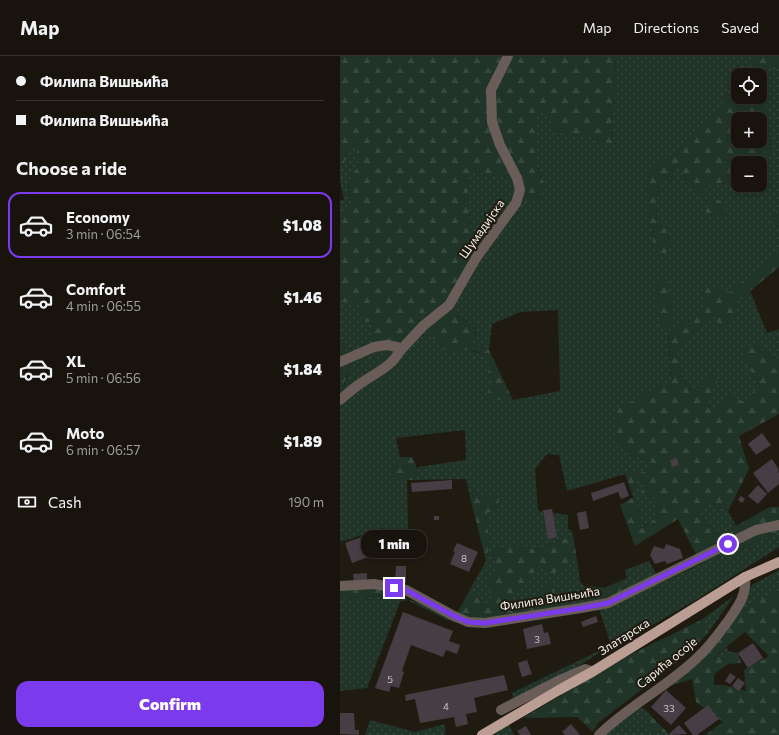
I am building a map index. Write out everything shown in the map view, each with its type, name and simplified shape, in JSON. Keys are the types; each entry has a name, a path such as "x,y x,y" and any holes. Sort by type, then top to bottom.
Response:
{"main road":[{"name":"Златарска","path":"482,735 592,672 745,577 779,562"}],"street":[{"name":"Шумадијска","path":"399,352 424,326 449,305 476,258 516,203 520,190 517,178 500,145 492,122 491,90 508,56"},
{"path":"340,362 374,347 387,345 397,347 399,352 397,357 391,363 357,386 340,400"},
{"name":"Филипа Вишњића","path":"340,586 374,584 406,590 468,622 485,623 608,603 756,530 779,525"},
{"name":"Сарића осоје","path":"599,735 620,716 686,668 711,644 740,605 745,591 745,577"},
{"path":"502,710 560,680 585,669 592,672"}],"green space":[{"path":"340,56 616,56 612,128 613,143 604,145 586,135 565,134 556,130 542,108 534,122 536,137 536,163 544,183 539,201 526,200 502,175 486,177 477,169 468,178 470,234 498,241 451,288 454,314 476,327 475,345 489,350 513,400 492,400 485,396 495,381 488,374 490,364 481,354 472,350 461,350 448,353 428,334 401,342 393,355 399,369 384,378 375,381 374,377 382,363 380,358 386,348 377,350 372,357 367,355 362,345 374,343 372,323 363,320 358,302 343,302 340,308 340,215 352,203 348,183 359,166 356,144 347,148 346,159 340,171"},
{"path":"616,56 753,56 755,65 752,68 731,68 731,89 721,100 719,111 711,115 674,154 667,157 646,190 648,195 648,220 652,224 653,247 671,246 666,230 656,220 659,183 673,177 672,169 680,163 687,185 709,186 726,183 731,185 731,192 767,192 767,176 771,146 766,104 767,104 767,72 768,69 779,69 779,207 773,216 779,229 779,247 773,258 730,292 705,303 690,321 668,331 671,381 616,410 630,455 652,462 648,470 636,474 629,470 625,474 567,491 559,455 547,454 535,469 538,511 568,515 568,529 572,531 573,536 538,549 511,546 493,551 496,569 530,576 538,566 568,565 576,553 580,581 584,586 591,586 587,611 559,616 556,599 540,587 538,603 483,607 477,593 468,593 486,561 490,540 484,513 499,498 469,493 466,479 414,480 418,467 466,460 465,430 396,438 400,457 393,464 407,480 408,531 397,541 384,528 340,542 340,404 393,355 401,342 428,334 448,353 468,349 485,356 490,364 495,381 492,400 513,400 560,391 558,310 520,312 492,324 489,350 475,345 476,327 454,314 451,289 498,241 470,234 468,178 477,169 486,177 502,175 513,185 544,183 536,163 536,137 534,122 542,107 556,130 565,134 586,135 604,145 613,143 612,128"},
{"path":"753,56 779,56 779,69 768,69 767,72 767,68 752,68 755,65"},
{"path":"731,89 731,104 766,104 768,115 771,146 767,176 767,156 731,156 731,189 725,183 709,186 701,196 687,185 680,163 672,169 673,177 659,183 656,220 666,230 671,246 666,253 658,255 653,247 652,225 648,220 648,195 646,190 647,173 667,157 674,154 711,115 719,111 721,100"},
{"path":"356,144 359,166 348,183 352,203 340,215 340,201 344,199 340,181 340,171 346,159 347,148"},
{"path":"716,198 723,203 726,212 717,218 712,218 705,211 708,203"},
{"path":"779,207 779,229 773,216"},
{"path":"779,247 779,267 738,301 736,319 723,331 715,316 691,334 675,351 680,370 687,386 697,392 713,373 718,383 706,401 713,411 733,394 743,402 759,386 741,349 757,344 769,357 779,358 779,414 739,436 749,469 728,511 707,501 699,511 711,533 729,535 736,526 770,507 779,507 779,532 762,539 754,548 728,551 701,564 678,519 635,546 620,505 634,497 640,514 641,528 659,516 655,500 645,493 639,495 644,488 640,478 631,491 625,474 629,470 636,474 648,470 652,462 630,455 616,444 616,410 671,380 668,331 661,326 655,289 664,279 670,294 673,311 669,330 690,321 705,303 701,286 730,292 773,258"},
{"path":"750,291 767,333 779,329 779,358 769,357 757,345 749,365 759,386 743,403 733,394 713,411 706,401 718,383 713,373 697,392 687,386 680,370 675,351 691,334 715,315 723,330 736,319 738,301"},
{"path":"343,302 359,302 363,320 372,323 374,343 377,350 386,348 382,363 340,397 350,370 342,340 340,340 340,308"},
{"path":"340,340 342,340 350,370 344,383 345,389 340,395"},
{"path":"400,457 412,457 417,468 414,480 407,480 402,483 397,481 392,476 393,464"},
{"path":"640,478 644,488 640,495 645,493 655,500 659,516 640,528 640,513 631,491"},
{"path":"469,493 499,498 498,511 484,513 490,540 486,561"},
{"path":"707,501 728,511 736,526 729,535 711,533 699,511"},
{"path":"779,532 779,547 699,598 635,635 611,645 599,609 622,588 620,581 627,578 625,570 649,561 661,583 728,551 754,548 762,539"},
{"path":"573,536 576,553 568,565 551,575 538,566 522,590 495,599 509,597 520,604 537,603 540,587 553,585 559,616 497,626 470,627 445,619 408,600 458,612 468,593 477,593 483,607 491,600 488,577 496,569 493,551 511,546 538,549"},
{"path":"779,570 779,591 758,600 733,615 713,640 752,585"},
{"path":"373,579 408,600 400,602 386,596 346,598 340,595 340,588"},
{"path":"620,581 622,588 615,604 587,611 591,586 604,588"},
{"path":"779,591 779,735 705,735 723,722 696,702 692,679 670,686 701,654 733,615 758,600","holes":["745,632 769,656 744,670 746,691 723,685 714,685 714,674 728,664 741,663 738,653 729,652 711,661"]},
{"path":"340,595 346,598 386,596 400,602 367,688 340,691"},
{"path":"734,596 708,633 701,620"},
{"path":"701,620 708,633 690,652 598,723 593,732 577,717 523,718 624,658"},
{"path":"611,645 515,707 512,693"},
{"path":"726,647 729,652 710,662"},
{"path":"630,706 645,709 652,716 649,720 653,733 667,732 670,735 601,735"},
{"path":"652,716 667,732 653,733 648,727 649,720"},
{"path":"370,720 415,732 445,724 445,735 365,735"},
{"path":"509,725 514,735 493,735"}],"building":[{"path":"762,433 771,445 756,455 748,444"},
{"path":"677,458 679,465 672,467 670,460"},
{"path":"772,459 779,470 779,484 768,493 753,473"},
{"path":"452,480 452,489 412,492 411,483"},
{"path":"624,482 629,496 621,499 618,492 593,501 591,493"},
{"path":"758,485 767,494 758,504 748,496"},
{"path":"741,496 745,499 742,503 738,500"},
{"path":"552,509 557,537 548,539 543,510"},
{"path":"586,511 589,528 580,530 577,513"},
{"path":"434,516 439,516 439,520 434,520"},
{"path":"367,535 369,542 372,541 377,556 372,558 371,556 352,563 345,543"},
{"path":"457,543 478,552 469,572 450,564 455,552 453,551"},
{"path":"666,544 680,549 683,558 667,564 665,561 655,564 650,555 654,546 664,549"},
{"path":"396,566 406,566 406,583 395,582"},
{"path":"367,573 367,582 354,583 353,574"},
{"path":"403,612 453,631 449,641 460,645 457,654 446,650 443,657 411,645 402,671 404,672 399,688 391,686 389,692 375,688"},
{"path":"596,616 598,622 583,627 581,622"},
{"path":"542,624 544,633 548,632 551,644 527,649 523,629"},
{"path":"753,643 763,658 748,668 738,653"},
{"path":"527,660 532,674 522,677 518,663"},
{"path":"730,673 736,677 730,684 725,681"},
{"path":"504,675 508,690 474,698 477,712 466,714 468,724 456,727 454,717 420,723 415,699 406,701 405,695"},
{"path":"738,678 745,683 739,691 732,686"},
{"path":"666,690 686,708 671,725 651,707"},
{"path":"708,705 719,719 697,735 693,735 684,723"},
{"path":"340,713 354,713 355,730 359,730 359,735 340,734"},
{"path":"571,724 580,735 565,735 562,732"},
{"path":"679,725 687,734 669,734"},
{"path":"526,726 531,735 520,735 517,731"}],"route":[{"path":"394,588 406,590 421,597 436,607 468,622 485,623 608,603 686,566 728,544"}]}
